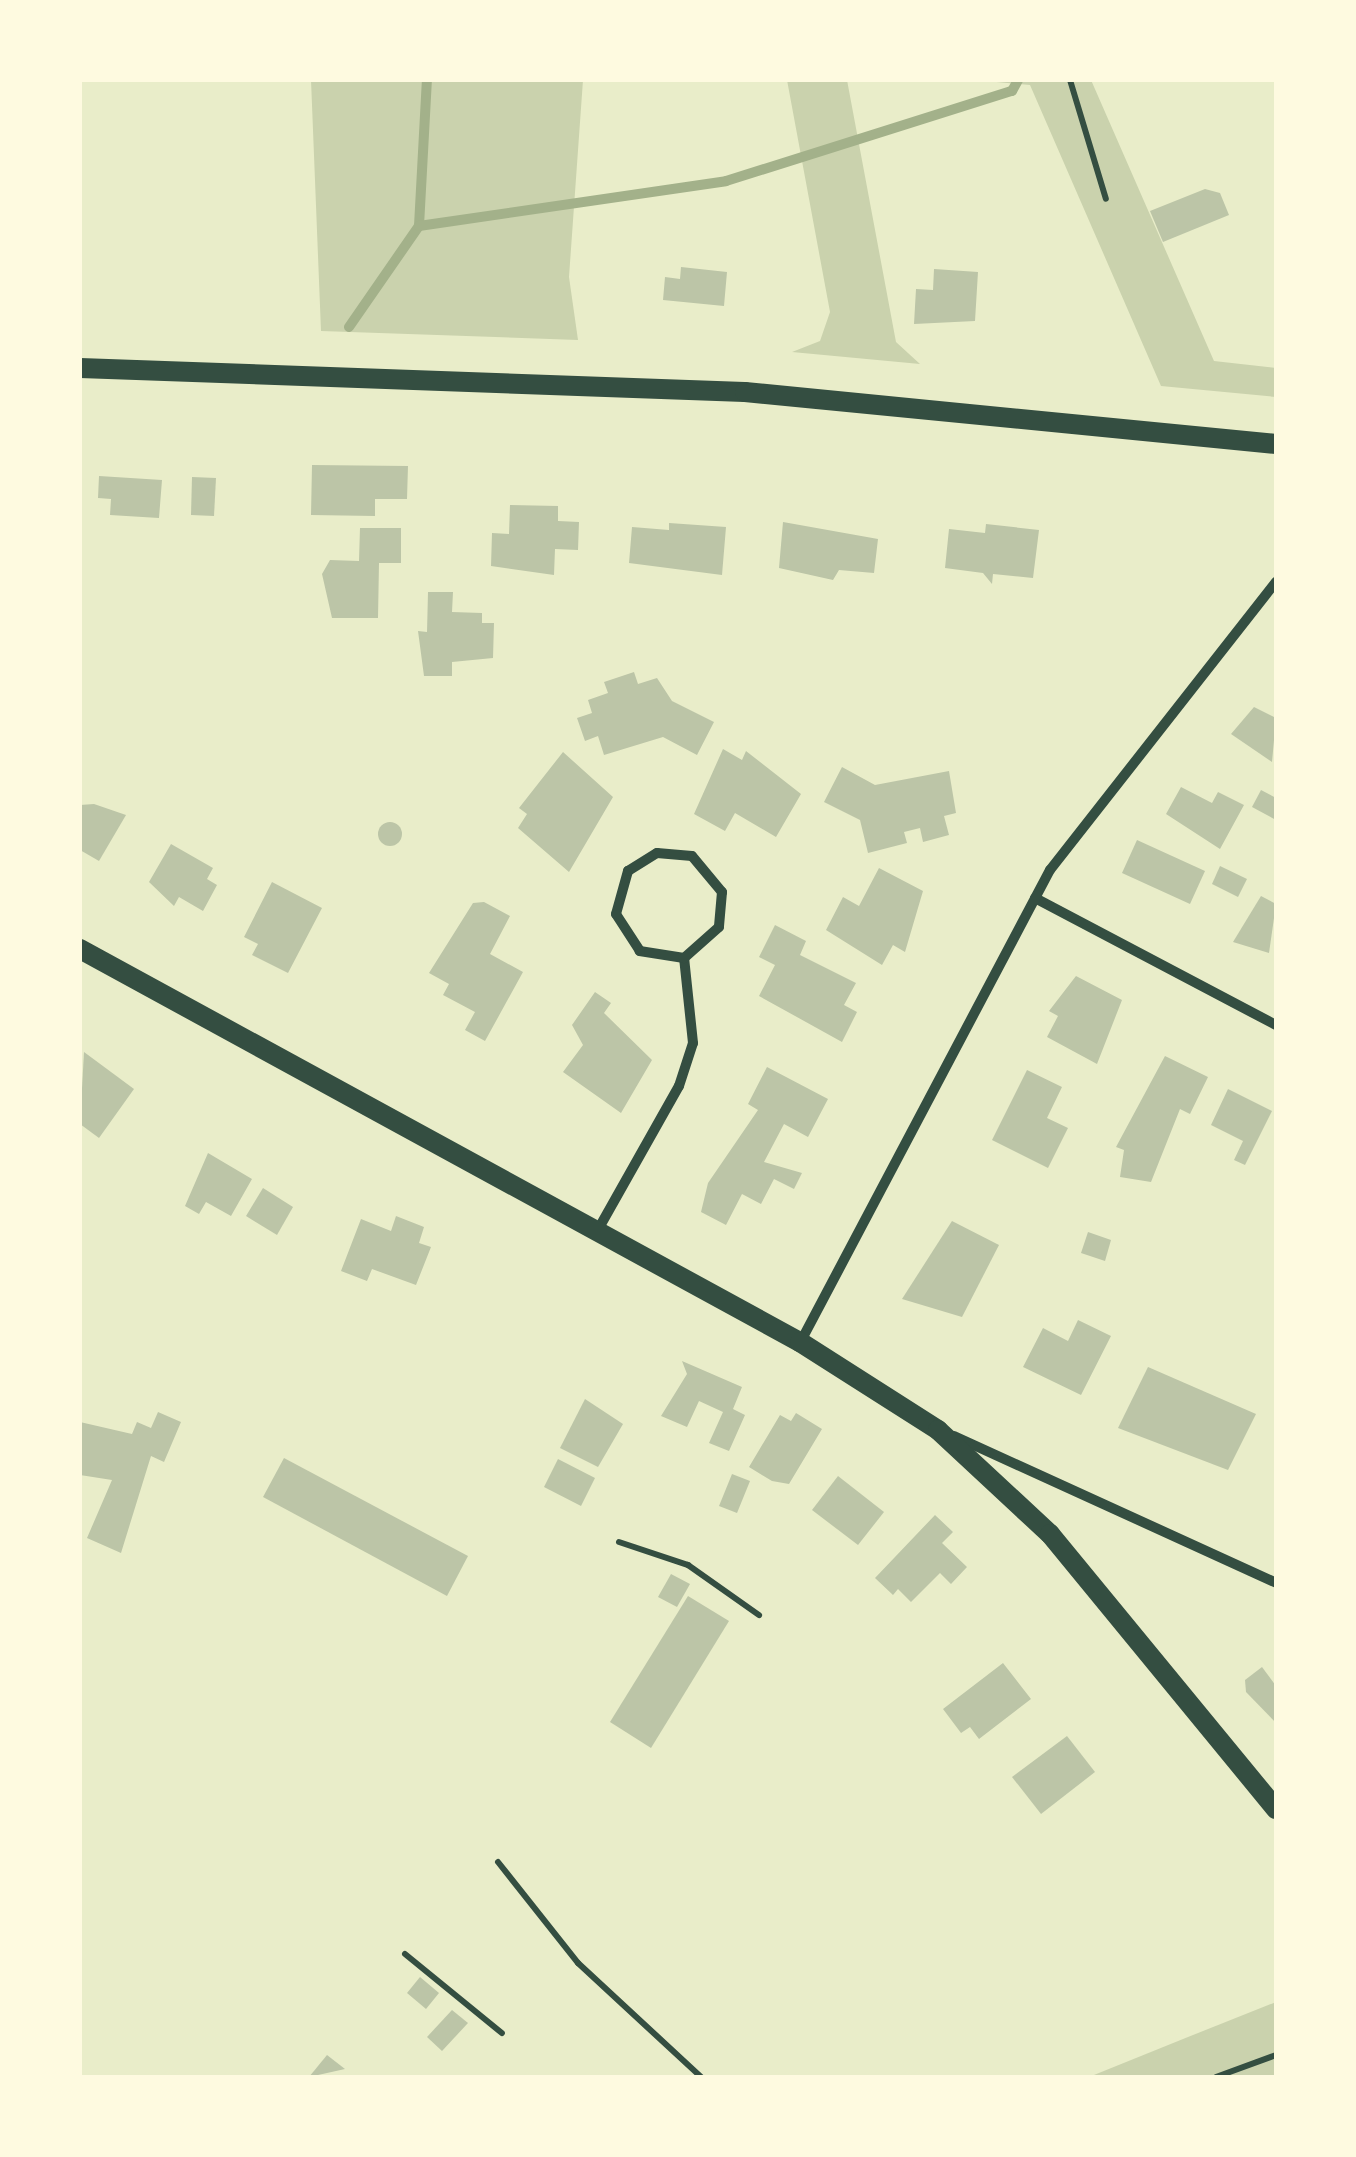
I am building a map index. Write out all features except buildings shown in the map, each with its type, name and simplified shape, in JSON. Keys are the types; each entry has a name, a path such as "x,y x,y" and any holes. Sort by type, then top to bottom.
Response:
{"main road":[{"path":"80,368 745,392 1276,444"},
{"path":"80,949 595,1236 800,1342 938,1430 1050,1534 1276,1809"}],"street":[{"path":"800,1342 1035,898 1276,582"},
{"path":"657,853 692,856 722,892 713,938 684,958 640,951 616,914 628,871 657,853"},
{"path":"1035,898 1276,1025"},
{"path":"595,1236 687,1065 696,1022 684,958"},
{"path":"938,1430 1276,1583"}],"path":[{"path":"1070,80 1106,199"},
{"path":"619,1542 688,1566 759,1614"},
{"path":"498,1862 578,1963 701,2077"},
{"path":"406,1954 502,2034"},
{"path":"1216,2077 1276,2055"}],"green space":[{"path":"311,80 583,80 569,277 578,340 321,331"},
{"path":"787,80 847,80 896,342 920,364 792,352 820,341 830,312"},
{"path":"975,80 1091,80 1214,361 1276,368 1276,397 1161,386 1030,85"},
{"path":"1276,2002 1276,2077 1089,2077 1188,2037"}],"waterway":[{"path":"419,226 427,80"},
{"path":"349,327 419,226 726,181 1012,91 1018,80"}]}
